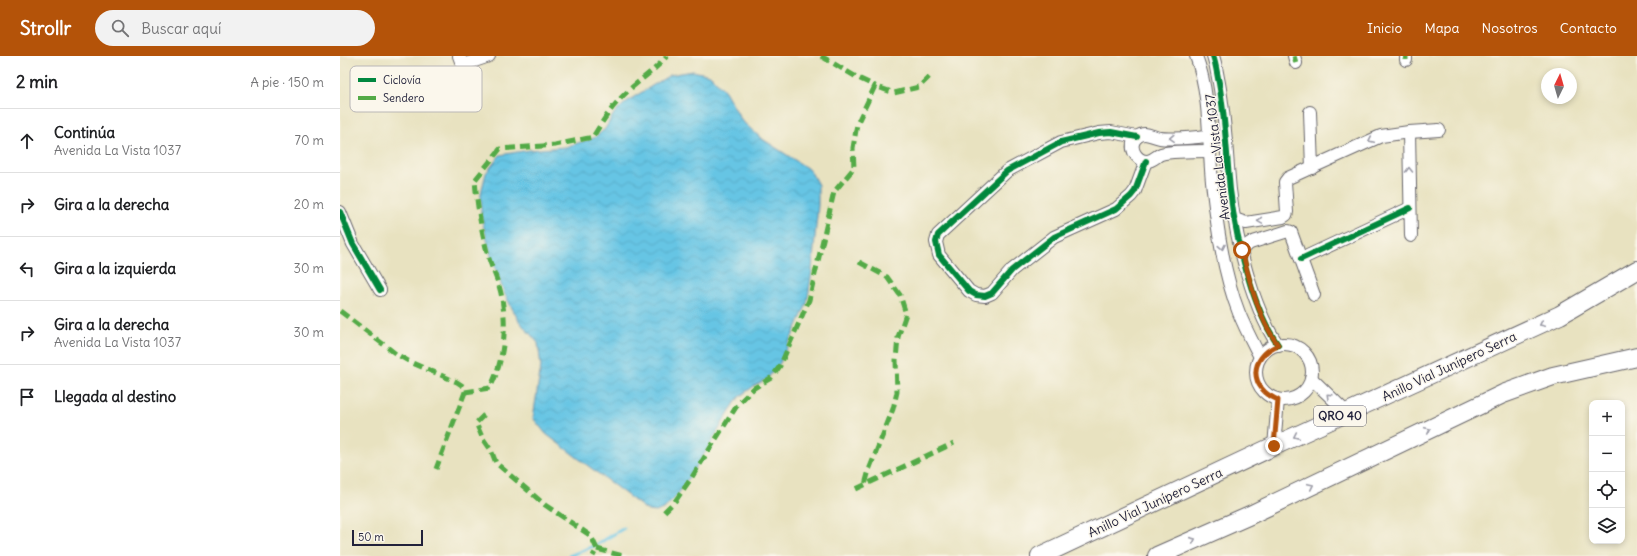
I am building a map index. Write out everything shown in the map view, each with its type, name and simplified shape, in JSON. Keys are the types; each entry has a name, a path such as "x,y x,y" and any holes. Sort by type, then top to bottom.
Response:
{"highway":[{"name":"Anillo Vial Junípero Serra","path":"1040,556 1058,550 1274,446 1560,315 1637,270"},
{"path":"1560,315 1637,285"},
{"path":"1157,556 1250,515 1503,394 1637,349"},
{"path":"1553,376 1637,357"}],"street":[{"path":"461,60 489,56"},
{"name":"Avenida La Vista 1037","path":"1196,56 1206,90 1217,224 1228,276 1239,313 1260,357"},
{"name":"Avenida La Vista 1037","path":"1213,56 1224,113 1228,170 1234,219 1258,306 1269,332 1278,345"},
{"path":"1310,112 1312,168"},
{"path":"1234,219 1246,223 1283,218 1286,215 1286,180 1381,136 1439,130"},
{"path":"1137,137 1111,132 1068,139 1006,171 938,235 936,242 939,254 969,291 976,295 985,296 992,293 1012,270 1054,237 1116,208 1136,191 1146,161"},
{"path":"1409,132 1411,236"},
{"path":"1209,136 1160,138 1150,134 1144,134 1137,137 1133,142 1132,149 1134,154 1146,161 1152,160 1161,154 1210,151"},
{"path":"1301,259 1410,208"},
{"path":"340,241 342,236 341,218"},
{"path":"341,218 353,244 380,290"},
{"path":"1242,250 1250,243 1288,231 1291,232 1314,295"},
{"path":"1239,313 1258,306"},
{"path":"1278,345 1289,345 1299,349 1307,357 1311,367 1311,378 1307,388 1299,396 1289,400 1278,400 1268,396 1260,388 1256,378 1256,367 1260,357 1268,349 1278,345"},
{"path":"1311,378 1347,413"},
{"path":"1274,446 1278,400"}],"water":[{"path":"693,71 710,75 725,91 742,121 761,138 810,170 818,185 818,205 812,270 807,304 780,363 767,379 739,397 676,497 665,508 656,512 648,511 546,434 533,418 541,366 538,343 519,321 504,293 491,256 481,216 481,193 486,173 500,155 529,150 565,147 594,138 605,129 615,112 629,100 670,75"}],"waterway":[{"path":"569,556 596,545 624,528"}],"marked path":[{"path":"465,392 490,388 495,378 501,356 504,333 501,293 485,243 478,207 475,180 500,149 555,145 593,137 617,102 632,87 658,66 667,56"},
{"path":"821,56 858,78 875,86"},
{"path":"1294,56 1296,63"},
{"path":"664,512 676,500 692,477 738,404 754,388 771,378 780,366 809,300 834,192 854,168 853,148 857,124 875,86 894,93 919,87 929,77"},
{"path":"859,262 887,277 900,295 906,314 898,337 896,360 897,392 893,409 869,470 865,485"},
{"path":"340,311 396,354 463,386 465,392 436,469"},
{"path":"484,415 476,423 482,437 491,450 496,463 545,505 591,536 597,549 593,556"},
{"path":"856,489 954,443"},
{"path":"597,549 623,556"}],"cycle path":[{"path":"1213,56 1222,104 1230,188 1237,235 1243,260 1258,307 1278,345"},
{"path":"1137,137 1111,132 1099,133 1061,142 1007,171 938,235 936,242 939,255 969,291 976,295 985,296 992,293 1012,270 1054,237 1116,209 1135,191 1146,161"},
{"path":"1301,259 1410,208"},
{"path":"340,212 353,244 380,290"}],"route":[{"path":"1242,250 1258,306 1271,336 1278,345 1268,349 1260,357 1256,367 1256,378 1260,388 1268,396 1278,400 1274,446"}]}
